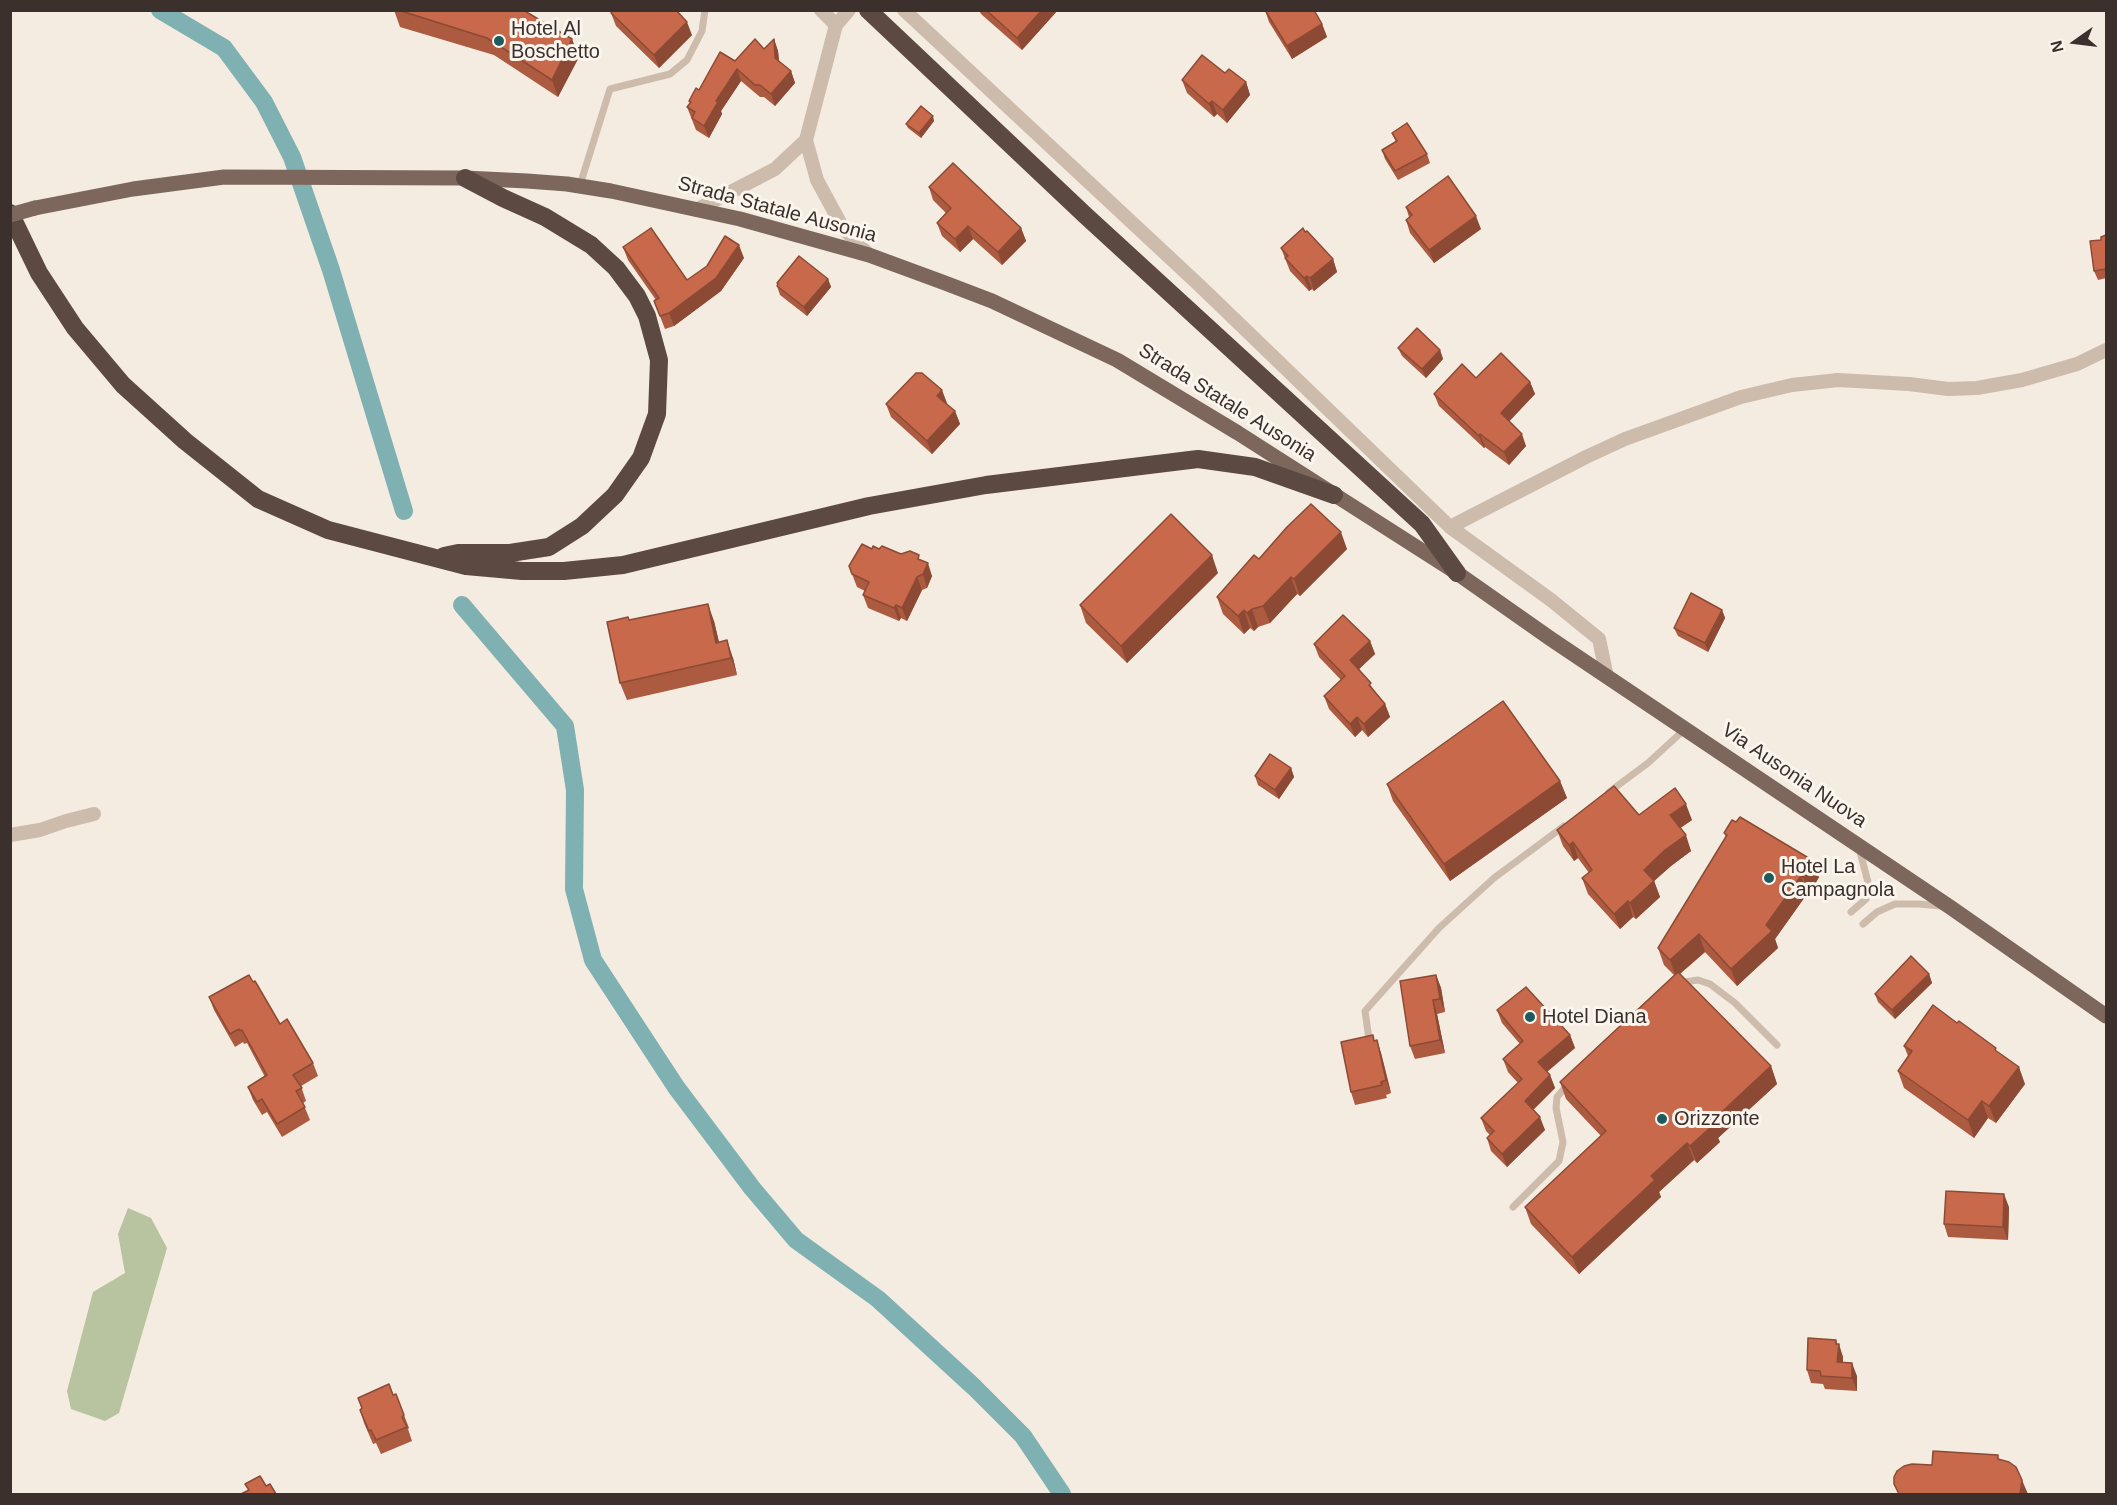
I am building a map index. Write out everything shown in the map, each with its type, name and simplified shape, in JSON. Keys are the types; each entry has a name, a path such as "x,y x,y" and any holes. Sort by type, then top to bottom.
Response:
{"highway":[{"path":"868,10 1085,215 1422,524 1457,573"},
{"path":"439,558 458,553 510,554 549,547 582,526 615,495 641,458 657,414 659,360 647,316 637,296 616,268 591,245 545,217 465,178"},
{"path":"10,214 39,273 75,328 123,385 204,456 258,499 328,530 466,566 522,571 564,571 622,565 869,506 997,484 1198,459 1255,467 1335,495"}],"main road":[{"name":"Strada Statale Ausonia","path":"10,214 133,189 224,177 311,176 527,181 580,187 740,219 869,255 992,301 1117,360 1457,573"},
{"name":"Via Ausonia Nuova","path":"1457,573 1950,907 2106,1016"}],"street":[{"path":"821,10 836,25"},
{"path":"849,10 836,25 806,140 817,180 843,228 869,255"},
{"path":"904,10 1199,285 1450,527 1551,600 1599,639 1607,676"},
{"path":"696,210 774,169 806,140"},
{"path":"1450,527 1625,439 1741,397 1792,385 1838,380 1909,384 1948,389 1977,388 2022,380 2077,364 2106,350"},
{"path":"10,835 40,830 94,814"}],"lane":[{"path":"580,187 610,89 670,74 687,60 702,31 705,10"},
{"path":"1603,797 1648,763 1685,729"},
{"path":"1369,1039 1365,1011 1439,928 1494,878 1567,824"},
{"path":"1851,912 1866,899 1869,886 1858,845"},
{"path":"1863,924 1877,912 1895,904 1950,907"},
{"path":"1669,991 1677,983 1688,981 1698,980 1710,984 1735,1003 1777,1045"},
{"path":"1512,1207 1559,1161 1563,1142 1556,1108 1557,1097 1570,1082"}],"green space":[{"path":"128,1208 151,1218 167,1248 119,1413 105,1421 71,1409 67,1391 93,1292 125,1273 118,1234"}],"building":[{"path":"398,10 523,10 572,39 552,80 487,38"},
{"path":"613,10 676,10 687,22 654,55 611,13"},
{"path":"986,10 1042,10 1017,38"},
{"path":"1265,10 1314,10 1322,24 1287,46"},
{"path":"755,39 764,49 774,39 775,58 791,71 771,94 760,85 755,85 737,69 716,101 718,102 704,126 692,118 695,112 687,107 691,102 689,101 696,88 699,90 720,52 735,61"},
{"path":"1202,55 1225,73 1229,69 1246,82 1223,110 1212,101 1209,104 1182,80"},
{"path":"921,106 933,116 919,133 906,124"},
{"path":"1407,123 1427,154 1395,171 1382,150 1397,141 1392,133"},
{"path":"953,163 1021,228 998,252 968,226 955,239 937,223 951,208 929,187"},
{"path":"1448,176 1476,216 1429,250 1406,220 1412,215 1406,207"},
{"path":"651,228 687,280 707,266 725,236 739,245 716,278 669,313 660,316 654,301 659,298 623,247"},
{"path":"1303,228 1333,259 1310,278 1307,276 1304,278 1285,258 1288,256 1281,248"},
{"path":"2106,235 2106,269 2094,271 2090,241 2101,240 2101,237"},
{"path":"799,256 828,279 804,307 777,286"},
{"path":"1417,328 1440,350 1422,369 1398,348"},
{"path":"1501,353 1530,382 1501,413 1522,434 1504,452 1480,434 1479,436 1434,394 1462,364 1476,378"},
{"path":"916,373 922,373 942,390 937,396 955,411 927,441 886,404"},
{"path":"1311,504 1341,532 1263,606 1247,613 1244,610 1238,616 1217,597 1254,555 1259,559"},
{"path":"1171,514 1212,555 1121,646 1080,605"},
{"path":"862,544 872,549 873,546 879,549 882,546 901,554 910,551 919,555 918,559 928,563 923,574 917,577 902,608 896,605 894,608 863,595 869,582 852,574 849,566"},
{"path":"1691,593 1722,610 1705,643 1674,628"},
{"path":"708,604 716,643 727,640 731,658 620,683 607,622 628,617 629,620"},
{"path":"1343,615 1370,641 1350,660 1371,683 1369,685 1385,704 1364,724 1357,717 1350,724 1324,696 1345,676 1314,644"},
{"path":"1503,701 1560,781 1444,864 1387,784"},
{"path":"1270,754 1291,768 1275,790 1255,776"},
{"path":"1614,786 1639,815 1675,788 1686,804 1670,815 1686,835 1665,850 1644,870 1654,881 1614,914 1582,878 1592,870 1573,842 1569,845 1557,830"},
{"path":"1740,817 1812,860 1803,877 1801,876 1766,925 1772,931 1731,969 1699,934 1670,960 1658,948 1727,835 1724,833 1732,820 1736,822"},
{"path":"1911,956 1929,974 1892,1010 1875,994"},
{"name":"Orizzonte","path":"1678,972 1771,1066 1711,1122 1713,1125 1690,1146 1687,1143 1651,1176 1655,1180 1572,1257 1525,1207 1606,1131 1560,1082"},
{"path":"249,975 253,982 255,981 280,1024 287,1019 313,1063 293,1075 302,1088 296,1091 305,1107 277,1124 262,1099 257,1102 248,1087 267,1075 242,1030 239,1029 230,1034 209,997"},
{"path":"1436,975 1440,999 1433,1000 1440,1040 1410,1046 1400,981"},
{"path":"1526,987 1570,1035 1538,1062 1550,1075 1525,1101 1540,1117 1502,1154 1487,1138 1494,1131 1481,1118 1522,1079 1503,1059 1523,1041 1497,1010"},
{"path":"1933,1005 1957,1023 1959,1021 2019,1067 1989,1106 1982,1101 1968,1120 1898,1071 1912,1051 1904,1046"},
{"path":"1373,1035 1374,1041 1377,1040 1386,1080 1381,1082 1382,1085 1351,1092 1341,1042"},
{"path":"1946,1191 2004,1194 2003,1227 1944,1224"},
{"path":"1808,1338 1836,1340 1836,1344 1839,1344 1837,1362 1852,1363 1852,1378 1821,1376 1820,1371 1807,1370"},
{"path":"389,1384 393,1395 396,1394 407,1427 376,1440 371,1430 369,1431 360,1410 362,1408 358,1398"},
{"path":"1933,1451 1998,1455 1998,1459 2016,1467 2022,1480 2020,1494 1899,1494 1894,1484 1897,1471 1912,1464 1932,1465"},
{"path":"260,1476 266,1486 270,1484 276,1494 241,1494 249,1490 245,1484"}],"waterway":[{"path":"160,10 224,48 264,102 292,157 331,270 404,511"},
{"path":"462,605 565,726 575,790 574,889 593,960 676,1087 752,1188 796,1240 878,1299 974,1387 1023,1436 1062,1494"}],"place":[{"name":"Hotel Al Boschetto","path":"499,41"},
{"name":"Hotel La Campagnola","path":"1769,878"},
{"name":"Hotel Diana","path":"1530,1017"},
{"name":"Orizzonte","path":"1662,1119"}]}
